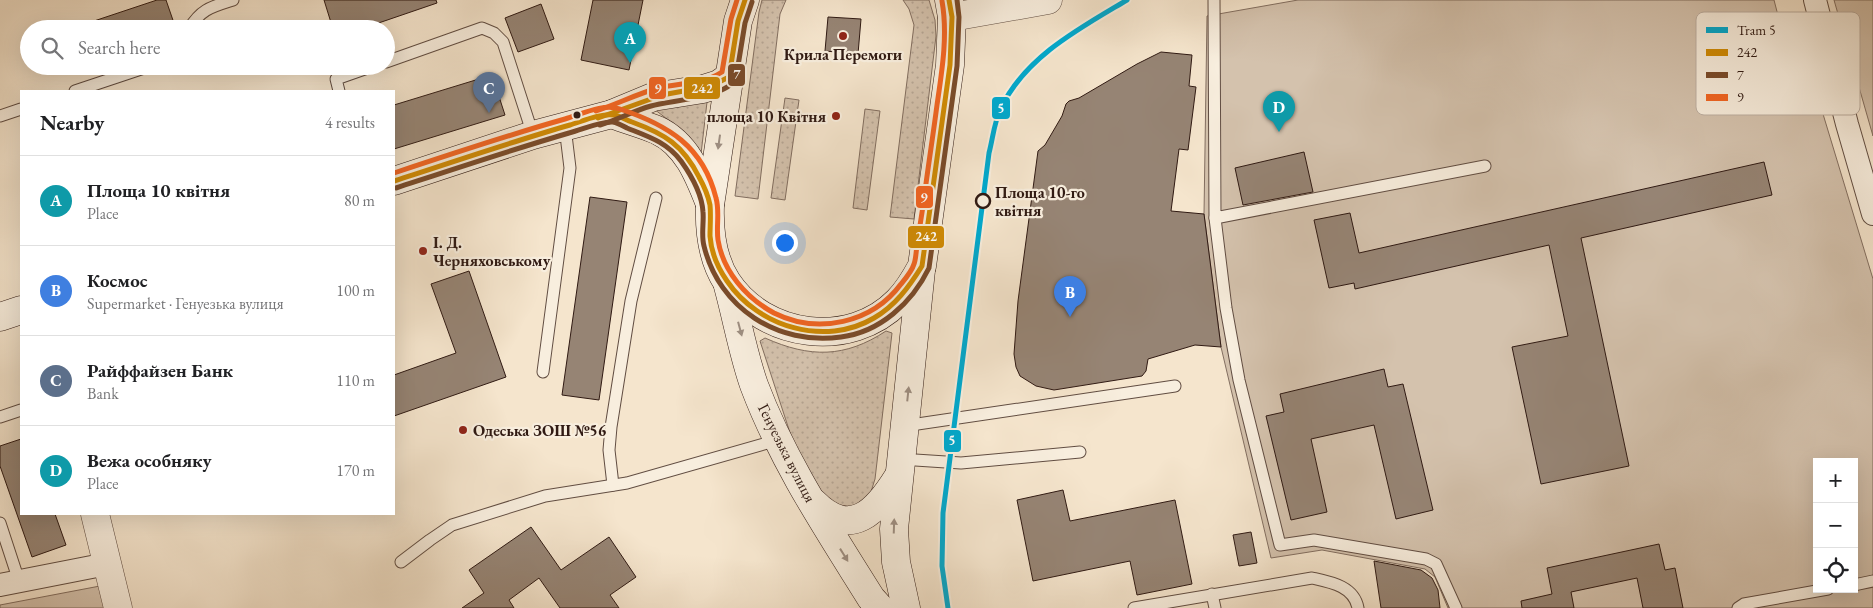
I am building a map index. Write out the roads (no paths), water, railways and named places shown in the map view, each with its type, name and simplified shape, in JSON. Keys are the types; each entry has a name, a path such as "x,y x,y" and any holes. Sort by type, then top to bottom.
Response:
{"main road":[{"path":"906,608 896,562 894,529 922,266 950,65 950,8 1048,0"},
{"path":"737,7 709,224 718,264 727,282 741,299 757,313 776,323 797,330 840,331 861,325 880,315 897,302 911,285 922,266"},
{"path":"395,181 533,135 612,114 653,97 704,89 719,84 729,77"},
{"path":"612,114 658,131 680,147 698,173 710,205"},
{"name":"Генуезька вулиця","path":"727,282 754,383 778,440 802,487 871,598 880,608"},
{"path":"0,317 20,310"},
{"path":"802,487 809,498 821,510 831,517 848,520 865,516 881,503 899,468"},
{"path":"95,515 118,608"}],"street":[{"path":"1845,115 1873,214"},
{"path":"10,583 107,564"}],"lane":[{"path":"194,20 197,15 213,6 233,0"},
{"path":"1214,0 1214,218 1238,380 1280,545 1314,540 1426,559 1436,564 1456,608"},
{"path":"395,59 482,28 494,33 503,42 533,135"},
{"path":"78,90 123,75"},
{"path":"339,90 336,79 347,75"},
{"path":"0,116 20,109"},
{"path":"543,372 570,168 565,127"},
{"path":"1214,218 1485,166"},
{"path":"613,485 609,450 611,426 631,301 656,198"},
{"path":"904,426 1175,386"},
{"path":"0,417 20,410"},
{"path":"401,562 452,526 545,496 613,485 778,440"},
{"path":"899,468 1080,452"},
{"path":"0,523 10,583"},
{"path":"1134,608 1312,578 1335,583 1349,591 1358,604 1358,608"},
{"path":"1858,584 1873,581"},
{"path":"1738,608 1744,604 1813,592"},
{"path":"1212,594 1215,608"}],"tram line":[{"name":"5","path":"948,608 942,566 943,513 989,153 997,119 1011,90 1039,59 1055,45 1127,0"}],"place":[{"name":"Крила Перемоги","path":"843,36"},
{"name":"Площа 10 квітня","path":"630,63"},
{"name":"Райффайзен Банк","path":"489,113"},
{"name":"площа 10 Квітня","path":"836,116"},
{"name":"Вежа особняку","path":"1279,132"},
{"name":"Площа 10-го квітня","path":"983,201"},
{"name":"І. Д. Черняховському","path":"423,251"},
{"name":"Космос","path":"1070,317"},
{"name":"Одеська ЗОШ №56","path":"463,430"}]}
